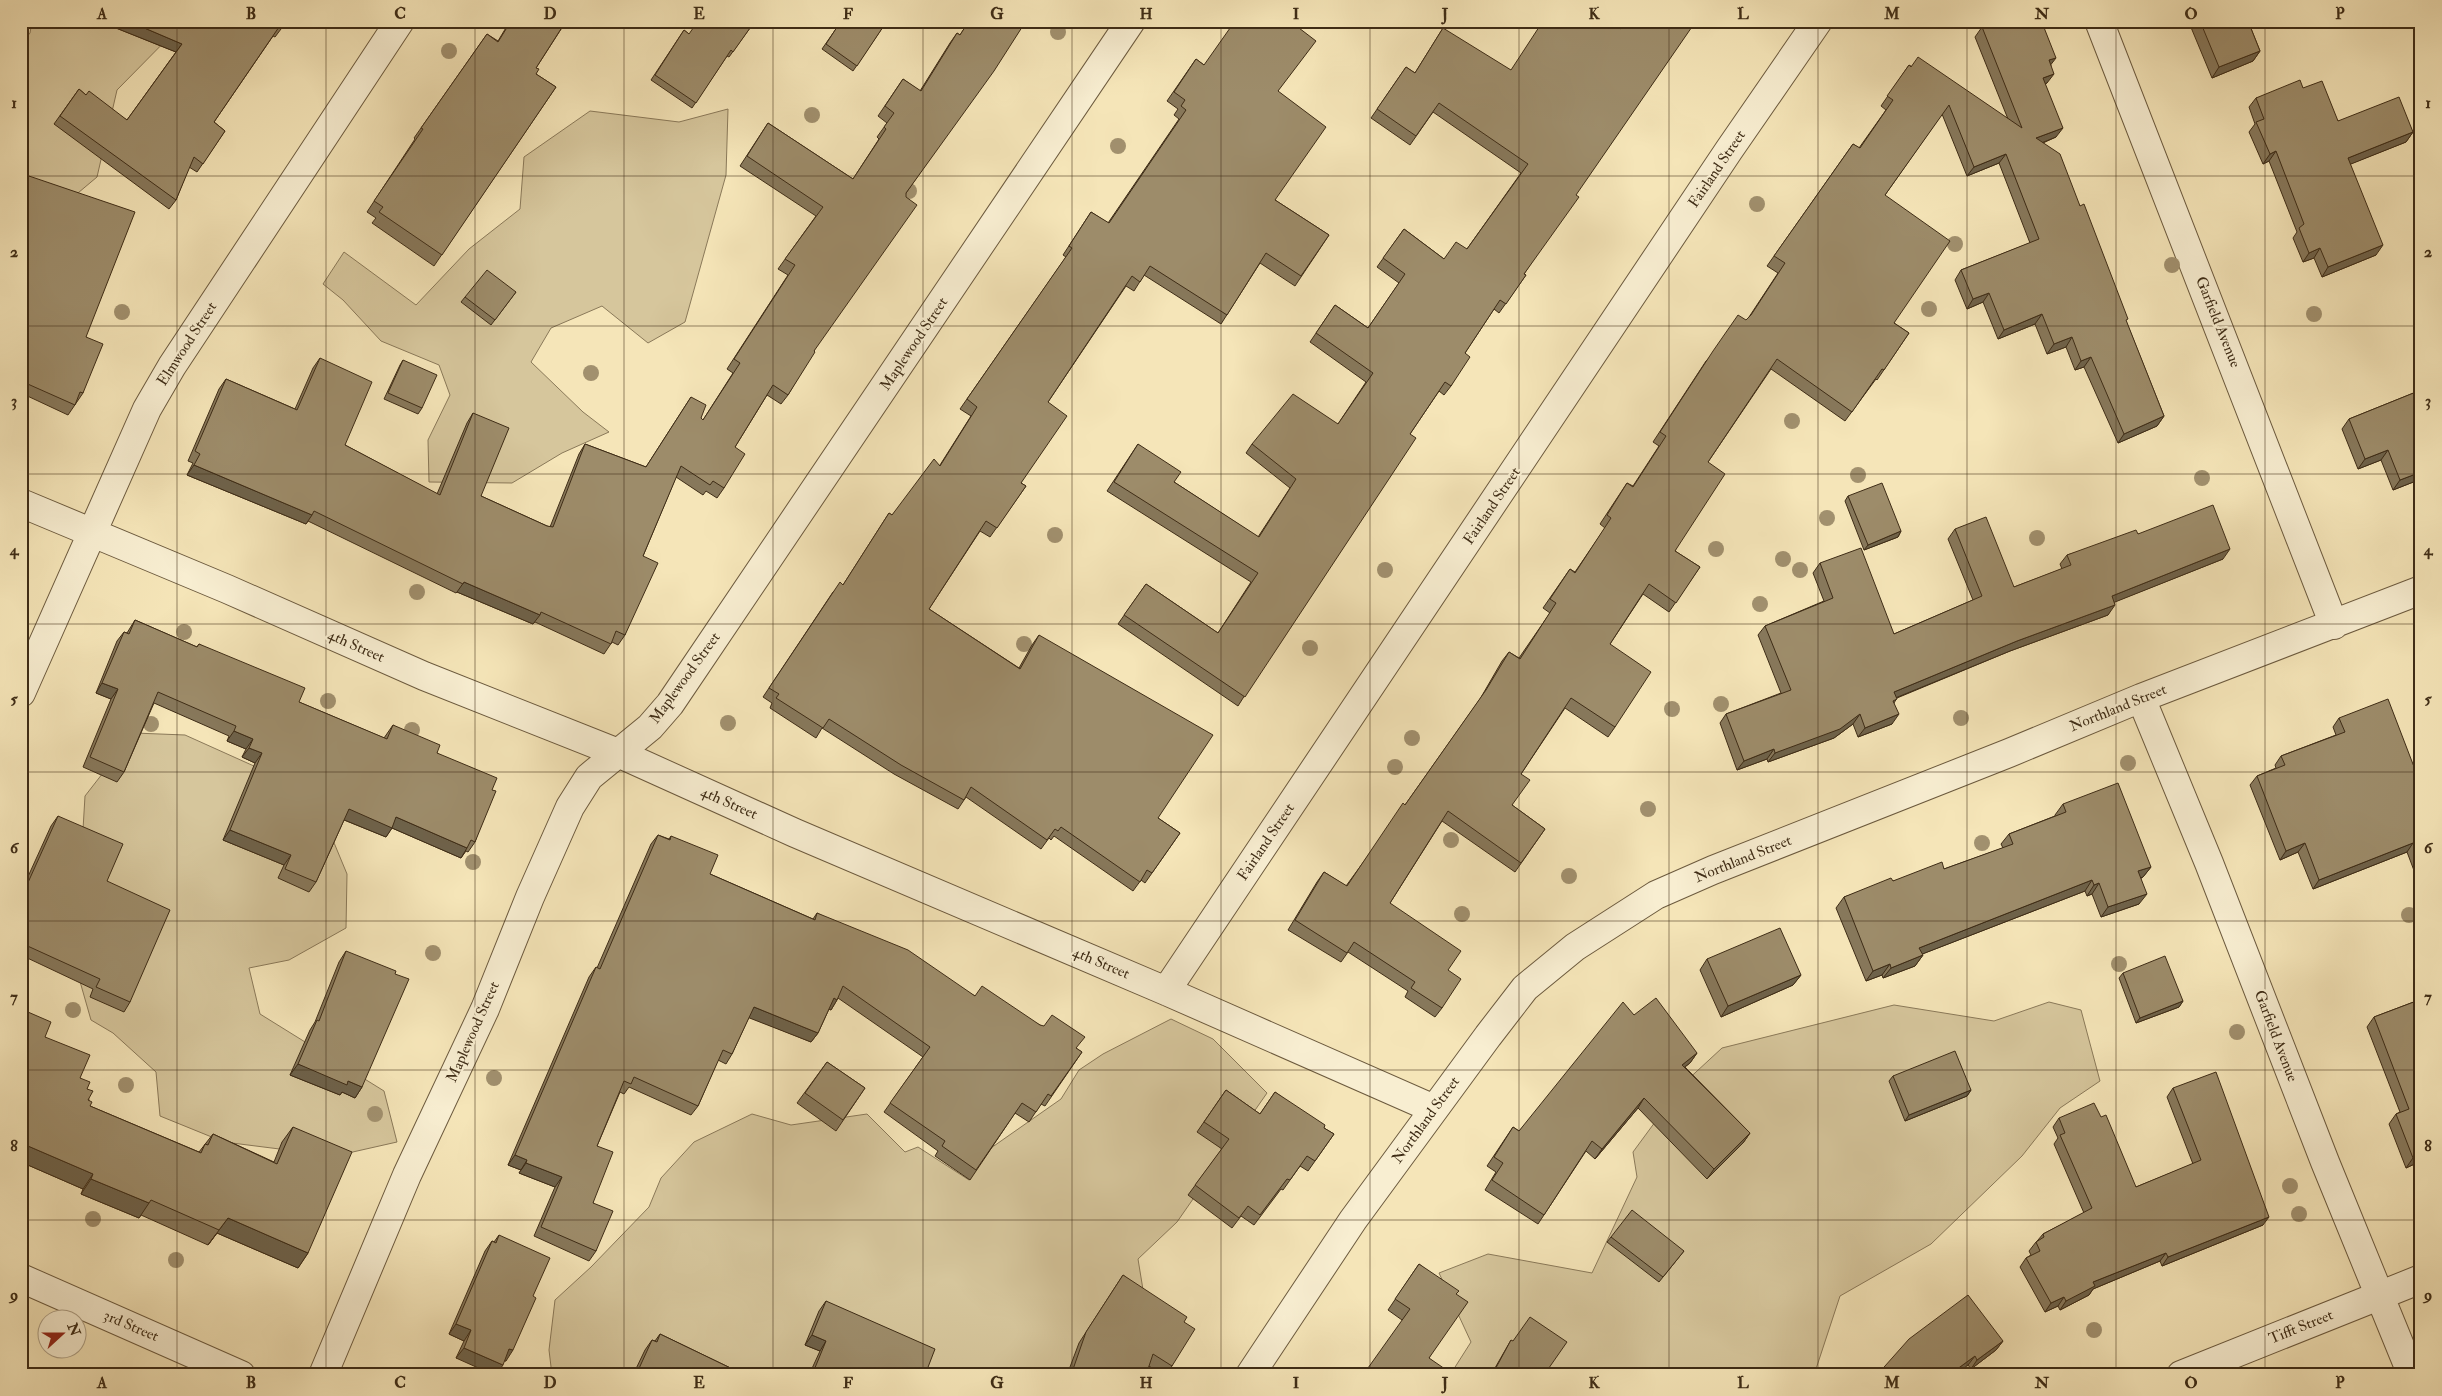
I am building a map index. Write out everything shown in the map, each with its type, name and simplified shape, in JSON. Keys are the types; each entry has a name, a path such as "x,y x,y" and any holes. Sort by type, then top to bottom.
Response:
{"street":[{"name":"Elmwood Street","path":"21,693 147,409 172,366 400,21"},
{"name":"Maplewood Street","path":"323,1375 407,1176 485,1009 530,897 570,807 589,776 650,727 670,704 1132,21"},
{"name":"Fairland Street","path":"1166,991 1729,150 1818,21"},
{"name":"Garfield Avenue","path":"2099,21 2334,625"},
{"name":"4th Street","path":"21,503 227,589 424,676 618,753 795,833 1166,991 1434,1109"},
{"name":"Northland Street","path":"1250,1375 1353,1220 1525,988 1575,947 1656,895 2141,698 2421,590"},
{"name":"Garfield Avenue","path":"2141,698 2209,863 2325,1162 2412,1375"},
{"name":"3rd Street","path":"21,1278 241,1375"},
{"name":"Tifft Street","path":"2181,1375 2421,1279"}],"shaded area":[{"path":"32,21 185,21 117,90 97,177 72,198 21,219 21,44 30,33"},
{"path":"728,109 726,175 685,322 648,343 602,306 551,328 531,362 583,412 609,432 562,453 512,483 429,482 428,440 450,395 439,365 381,341 343,300 323,284 344,252 416,305 469,249 520,209 524,157 590,111 679,122"},
{"path":"134,733 185,735 265,771 320,809 347,874 346,928 289,960 249,968 260,1014 384,1091 397,1142 335,1156 224,1142 160,1116 156,1072 113,1033 91,1020 75,964 85,796"},
{"path":"2049,1002 2081,1010 2100,1081 2060,1108 2022,1156 1931,1244 1840,1296 1814,1375 1450,1375 1471,1342 1439,1273 1488,1254 1592,1273 1637,1177 1633,1152 1683,1084 1722,1048 1894,1005 1994,1021"},
{"path":"1171,1019 1213,1039 1267,1093 1177,1222 1138,1259 1157,1375 882,1375 874,1370 797,1368 791,1375 552,1375 549,1350 555,1300 591,1267 649,1207 661,1178 694,1142 752,1114 791,1125 867,1114 905,1152 918,1147 969,1180 991,1148 1061,1099 1079,1070 1103,1054"}],"building":[{"path":"128,21 286,21 281,28 279,27 214,122 225,131 203,164 194,157 176,200 60,116 79,89 86,95 89,91 127,120 182,44"},
{"path":"511,21 566,21 536,68 539,69 536,74 556,87 442,255 379,212 383,207 374,201 423,129 421,128 487,34 498,42"},
{"path":"698,21 755,21 733,52 731,50 696,103 655,75 684,30 689,34"},
{"path":"841,21 887,21 857,66 826,44"},
{"path":"969,21 1026,21 994,71 906,193 906,197 917,205 814,351 788,395 773,385 735,447 745,454 724,488 713,481 710,485 681,466 643,556 658,563 625,635 616,631 611,644 541,612 540,615 464,582 463,584 314,511 312,515 194,465 200,454 195,451 226,379 297,410 320,358 372,382 345,445 440,495 473,413 509,428 481,496 553,527 585,444 646,467 691,397 706,405 701,418 703,420 740,363 734,359 795,265 785,259 823,207 747,156 768,123 853,179 886,129 884,127 894,113 885,106 903,79 921,91 957,33 960,35"},
{"path":"1235,21 1303,21 1299,28 1316,41 1278,91 1326,127 1275,200 1329,235 1301,276 1266,253 1227,315 1150,266 1140,282 1132,276 1048,402 1067,416 1021,483 1026,486 997,528 986,521 929,609 1020,669 1039,635 1213,735 1158,818 1180,833 1152,873 1147,870 1140,882 1061,827 1058,831 1055,829 1047,840 971,787 964,800 901,765 829,719 823,728 776,698 779,694 769,688 840,582 843,585 889,513 892,515 934,459 940,466 977,407 967,399 1072,248 1069,246 1091,212 1109,223 1186,110 1181,106 1185,100 1174,92 1196,59 1204,65"},
{"path":"1543,21 1611,21 1621,29 1626,21 1696,21 1576,195 1579,197 1524,274 1526,275 1506,304 1500,300 1465,353 1470,357 1451,386 1445,382 1410,434 1416,438 1245,697 1124,615 1146,584 1218,633 1258,573 1114,482 1138,444 1181,472 1174,482 1259,537 1296,479 1252,444 1293,394 1338,424 1373,373 1316,333 1335,305 1368,328 1405,274 1383,258 1404,229 1444,259 1456,242 1467,249 1528,164 1439,103 1416,136 1377,109 1406,67 1415,73 1443,28 1511,70"},
{"path":"1997,21 2033,21 2036,28 2043,25 2056,58 2049,60 2054,74 2043,78 2063,128 2036,138 2060,154 2080,206 2084,204 2128,319 2126,320 2164,416 2124,434 2091,357 2081,361 2072,337 2054,344 2042,314 2004,330 1989,293 1973,299 1961,270 2039,239 2006,154 1974,167 1949,105 1885,195 1950,241 1894,323 1909,333 1884,370 1882,369 1852,412 1777,359 1708,462 1725,474 1675,551 1700,567 1676,603 1649,584 1610,644 1651,672 1615,727 1571,698 1521,774 1530,780 1512,805 1545,829 1521,863 1448,811 1390,903 1461,951 1448,970 1461,979 1442,1008 1411,988 1415,982 1354,942 1347,953 1295,920 1324,872 1347,886 1403,803 1405,805 1486,690 1509,652 1520,659 1556,603 1550,599 1570,569 1575,573 1611,518 1607,515 1627,483 1633,487 1666,436 1660,432 1713,351 1738,315 1746,320 1751,315 1785,263 1774,256 1853,144 1860,148 1893,100 1887,96 1909,65 1911,67 1918,57 2022,128 1982,27"},
{"path":"2200,21 2248,21 2260,51 2219,67"},
{"path":"2300,80 2303,88 2322,81 2338,121 2399,97 2413,132 2348,158 2383,245 2328,267 2320,248 2309,253 2299,228 2304,224 2276,151 2270,154 2256,122 2264,119 2256,98"},
{"path":"29,176 135,212 86,337 103,344 83,393 80,392 75,405 21,381 21,199"},
{"path":"487,270 516,292 495,320 465,297"},
{"path":"403,360 437,375 422,408 388,393"},
{"path":"2421,390 2421,472 2400,480 2388,450 2365,459 2349,419"},
{"path":"1882,483 1901,531 1868,545 1848,496"},
{"path":"2213,505 2230,549 2112,596 2115,605 2017,641 1894,692 1897,699 1893,701 1899,714 1865,728 1860,714 1840,729 1775,753 1774,749 1744,761 1726,714 1791,690 1765,626 1833,598 1820,563 1861,548 1894,634 1982,596 1955,529 1986,517 2014,587 2071,565 2067,555 2136,530 2138,534"},
{"path":"135,620 197,647 199,644 305,688 299,702 387,739 393,725 440,745 437,753 497,778 492,790 496,791 475,842 471,840 467,848 396,817 392,828 349,809 316,882 285,869 291,855 230,830 262,753 249,748 253,739 234,731 236,726 158,692 124,772 90,757 118,689 102,683 124,632 129,634"},
{"path":"2388,699 2421,785 2421,862 2413,843 2319,880 2305,843 2286,851 2257,776 2285,765 2281,756 2345,732 2339,718"},
{"path":"2118,783 2151,867 2138,871 2147,894 2108,907 2099,883 2094,885 2092,880 1919,948 1923,955 1891,968 1890,964 1873,971 1844,897 1891,878 1893,881 1942,862 1944,869 2013,844 2009,834 2066,812 2063,804"},
{"path":"58,816 123,844 107,881 170,910 130,1002 96,987 100,979 21,943 21,898"},
{"path":"658,835 670,840 671,836 718,855 710,874 815,920 817,913 908,950 975,996 982,986 1044,1026 1052,1015 1085,1037 1076,1048 1082,1052 1051,1096 1048,1094 1036,1112 1022,1103 976,1170 942,1146 945,1141 890,1103 930,1047 843,986 837,1000 834,998 818,1033 754,1007 732,1054 723,1050 698,1106 634,1077 631,1084 624,1081 597,1146 613,1152 593,1203 613,1211 596,1251 541,1227 562,1177 526,1163 527,1160 515,1155 596,967 600,969"},
{"path":"1780,928 1801,975 1728,1006 1707,959"},
{"path":"346,951 396,971 395,974 409,979 362,1087 348,1081 347,1085 298,1064 317,1020 319,1021"},
{"path":"2165,956 2183,1001 2140,1018 2123,973"},
{"path":"1656,998 1697,1053 1682,1065 1750,1133 1714,1169 1644,1098 1602,1149 1592,1141 1544,1215 1492,1180 1503,1163 1494,1157 1513,1127 1519,1131 1623,1002 1634,1015"},
{"path":"2419,1000 2421,1004 2421,1155 2413,1158 2396,1114 2409,1109 2374,1017"},
{"path":"21,1009 51,1022 45,1037 90,1055 80,1078 90,1082 87,1089 93,1091 88,1100 92,1102 90,1106 201,1153 205,1144 208,1145 213,1134 277,1164 293,1127 352,1152 308,1253 228,1218 219,1230 151,1200 149,1203 91,1179 93,1174 21,1143"},
{"path":"1955,1051 1971,1090 1909,1115 1893,1076"},
{"path":"827,1062 865,1088 843,1120 805,1093"},
{"path":"2216,1072 2269,1217 2168,1257 2166,1253 2093,1282 2095,1286 2066,1301 2064,1297 2051,1303 2026,1258 2040,1251 2036,1242 2044,1237 2043,1234 2092,1208 2060,1135 2065,1133 2059,1118 2094,1103 2101,1117 2106,1115 2136,1187 2201,1160 2173,1088"},
{"path":"1226,1090 1260,1114 1275,1092 1325,1125 1324,1128 1334,1134 1315,1161 1307,1156 1290,1180 1287,1179 1260,1215 1248,1206 1239,1218 1195,1185 1229,1139 1204,1122"},
{"path":"1632,1210 1684,1251 1663,1277 1611,1237"},
{"path":"499,1235 550,1258 533,1296 536,1298 513,1350 509,1349 503,1365 464,1348 471,1330 456,1324 492,1241 496,1243"},
{"path":"1419,1264 1459,1291 1456,1294 1468,1302 1429,1358 1445,1369 1441,1375 1363,1375 1410,1309 1395,1299"},
{"path":"1123,1275 1187,1317 1184,1322 1195,1329 1172,1366 1153,1354 1146,1375 1071,1375 1086,1332"},
{"path":"1968,1295 2003,1341 1977,1360 1975,1356 1949,1375 1877,1375 1909,1339"},
{"path":"826,1301 935,1349 925,1375 812,1375 826,1341 812,1335"},
{"path":"1530,1317 1567,1342 1544,1375 1492,1375 1511,1340 1513,1341"},
{"path":"660,1334 745,1375 636,1375 652,1340 657,1342"}]}
